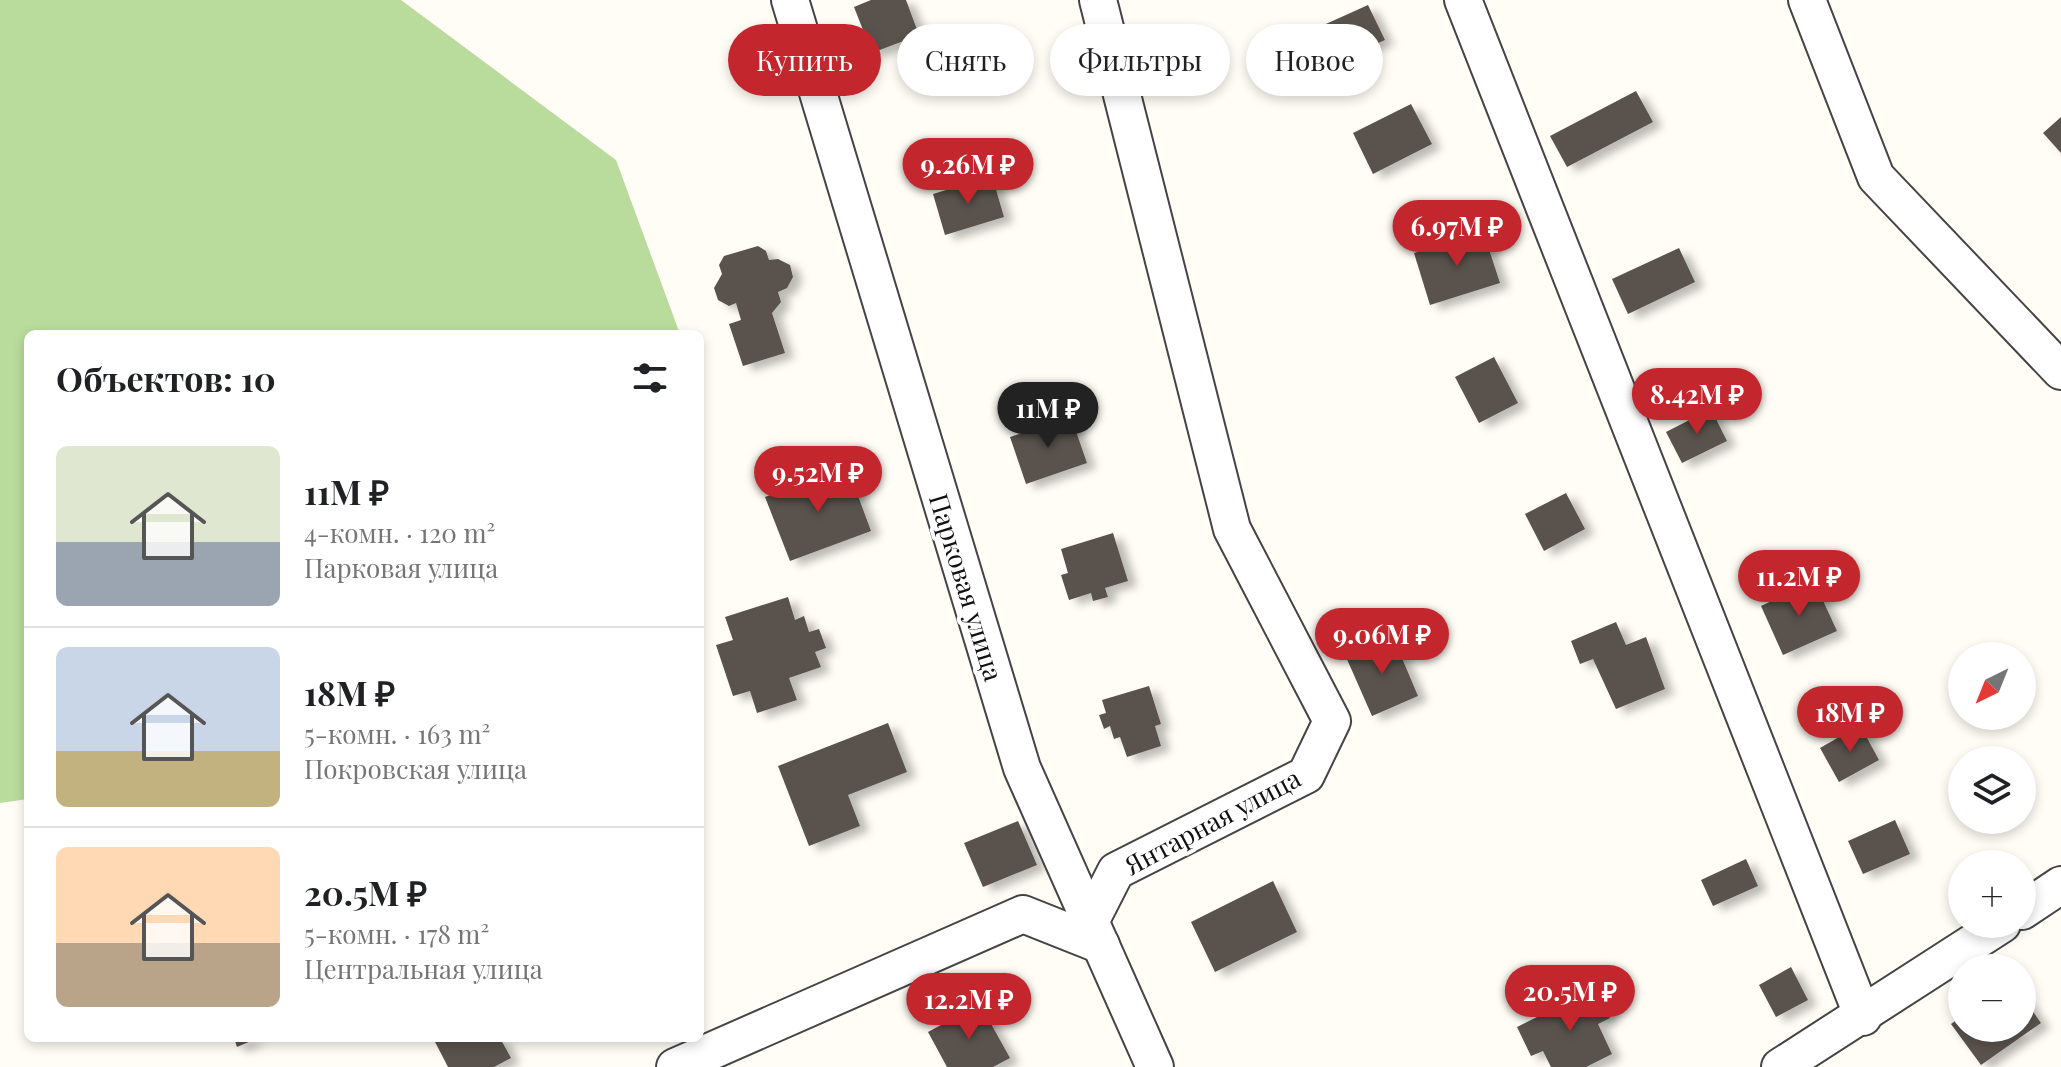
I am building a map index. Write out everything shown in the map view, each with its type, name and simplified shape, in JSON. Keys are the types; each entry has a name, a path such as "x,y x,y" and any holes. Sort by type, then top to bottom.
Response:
{"street":[{"name":"Парковая улица","path":"790,0 1022,768 1155,1067"},
{"name":"Янтарная улица","path":"1096,934 1116,871 1306,775 1332,721 1232,529 1098,0"},
{"path":"1463,0 1863,1017"},
{"path":"1807,0 1876,177 2061,371"},
{"path":"2036,902 2061,885"},
{"path":"675,1067 1023,914 1096,934"},
{"path":"1780,1067 1863,1017 1981,938"}],"green space":[{"path":"0,0 401,0 616,160 679,330 24,330 24,800 0,803"}],"building":[{"path":"871,0 906,0 915,24 897,24 897,43 881,50 881,24 861,24 854,7"},
{"path":"1368,5 1377,24 1326,24"},
{"path":"1636,91 1653,122 1567,167 1550,136"},
{"path":"1411,104 1432,144 1373,174 1353,133"},
{"path":"2061,117 2061,153 2043,133"},
{"path":"992,176 1004,217 945,235 933,194"},
{"path":"1483,231 1500,283 1430,305 1414,253"},
{"path":"758,246 766,251 769,260 778,259 790,265 793,277 787,288 778,292 781,302 772,313 785,353 743,366 729,324 741,320 736,303 729,306 718,300 714,288 722,274 719,265 724,256"},
{"path":"1679,248 1695,282 1628,314 1612,279"},
{"path":"1494,357 1518,403 1479,423 1455,377"},
{"path":"1711,409 1727,441 1682,463 1666,432"},
{"path":"1071,417 1087,463 1026,484 1010,437"},
{"path":"847,466 871,531 790,561 765,497"},
{"path":"1566,493 1585,529 1544,551 1525,514"},
{"path":"1113,533 1128,581 1105,588 1108,597 1093,601 1091,593 1069,600 1061,575 1068,573 1061,549"},
{"path":"1814,581 1837,631 1783,655 1761,606"},
{"path":"788,597 795,620 804,616 809,632 819,629 826,648 815,652 821,667 789,678 797,700 757,713 750,691 733,696 716,645 733,640 725,617"},
{"path":"1616,622 1626,645 1646,637 1665,689 1616,709 1593,659 1580,664 1571,641"},
{"path":"1393,637 1418,696 1372,716 1346,657"},
{"path":"1149,686 1161,724 1155,726 1161,746 1127,757 1120,737 1114,739 1110,726 1104,729 1099,715 1106,713 1102,700"},
{"path":"888,723 907,772 848,795 860,826 809,846 778,766"},
{"path":"1860,725 1879,760 1839,782 1820,748"},
{"path":"1895,820 1910,854 1863,874 1848,841"},
{"path":"1018,821 1037,865 983,887 964,843"},
{"path":"1746,859 1758,886 1713,906 1701,880"},
{"path":"1273,881 1297,932 1215,972 1191,922"},
{"path":"1791,967 1808,1000 1776,1017 1759,985"},
{"path":"1595,988 1610,1018 1598,1024 1612,1054 1586,1067 1551,1067 1543,1051 1531,1056 1517,1027"},
{"path":"980,1004 1010,1058 993,1067 947,1067 928,1032"},
{"path":"435,1042 502,1042 511,1058 494,1067 448,1067"},
{"path":"1964,1042 2014,1042 1981,1065"}]}
